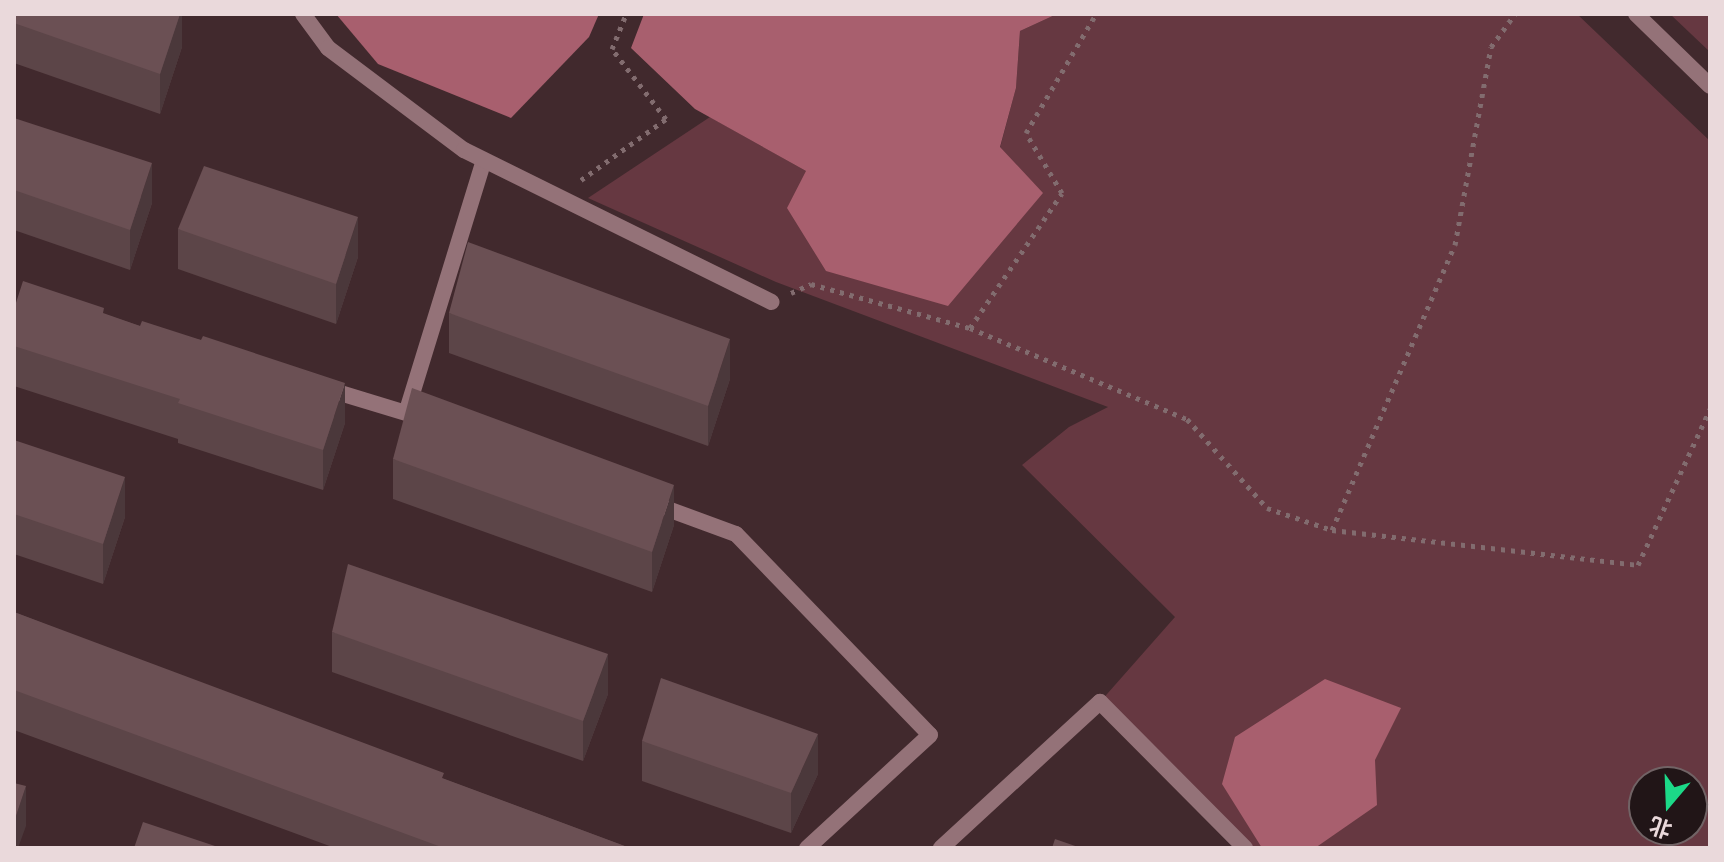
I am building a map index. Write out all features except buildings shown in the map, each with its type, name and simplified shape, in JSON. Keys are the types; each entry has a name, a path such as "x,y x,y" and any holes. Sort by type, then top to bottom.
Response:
{"street":[{"path":"303,14 328,48 464,150 772,302"},
{"path":"1636,14 1710,86"},
{"path":"315,386 413,416 484,160"},
{"path":"631,496 736,534 930,735 807,848"},
{"path":"941,848 1100,702 1245,848"}],"path":[{"path":"557,196 666,119 612,49 626,14"},
{"path":"970,328 1062,193 1026,133 1096,14"},
{"path":"1332,530 1455,245 1491,47 1515,14"},
{"path":"772,302 811,284 970,328 1187,419 1267,508 1332,530 1638,565 1710,409"}],"shaded area":[{"path":"336,14 599,14 589,37 511,118 378,64"},
{"path":"644,14 1057,14 1020,31 1016,88 1000,147 1043,193 948,306 826,271 787,208 806,171 695,109 631,48"},
{"path":"1057,14 1577,14 1710,141 1710,848 1252,848 1100,702 1175,617 1022,465 1069,427 1108,407 776,282 588,198 710,117 806,171 1000,148 1016,88 1020,31"},
{"path":"1670,14 1710,14 1710,52"},
{"path":"1325,679 1401,708 1375,760 1377,805 1315,848 1262,848 1222,784 1235,737"}]}
